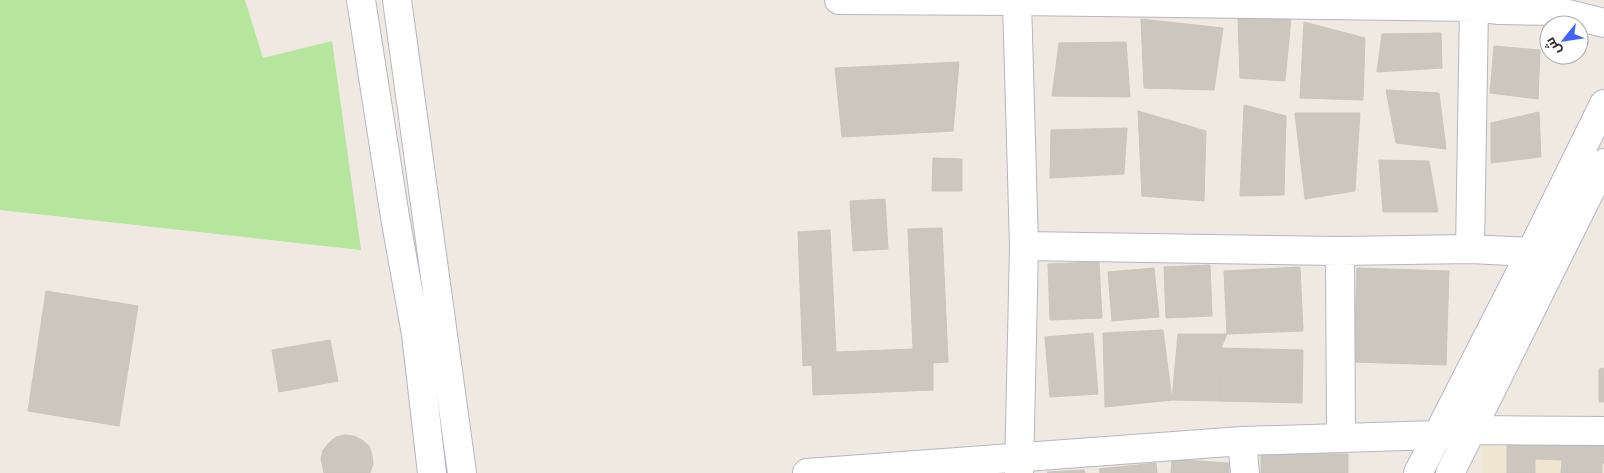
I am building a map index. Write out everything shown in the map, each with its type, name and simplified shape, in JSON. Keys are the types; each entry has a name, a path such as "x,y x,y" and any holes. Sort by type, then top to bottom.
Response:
{"street":[{"path":"361,0 395,217 416,334 432,473"},
{"path":"397,0 462,473"},
{"path":"839,0 1309,3 1474,8 1550,5 1556,11 1604,23"},
{"path":"1017,1 1024,246 1019,465"},
{"path":"1470,249 1474,8"},
{"path":"1418,473 1604,104"},
{"path":"1450,473 1604,163"},
{"path":"1024,246 1340,251 1470,249 1531,252"},
{"path":"1340,251 1341,438"},
{"path":"807,473 1019,465 1242,441 1436,435 1471,430 1604,431"},
{"path":"1242,441 1245,473"}],"shaded area":[{"path":"1482,444 1604,444 1604,473 1482,473"}],"green space":[{"path":"0,0 245,0 263,58 332,41 361,250 0,210"}],"building":[{"path":"1291,18 1285,81 1240,78 1238,19"},
{"path":"1141,19 1223,28 1214,90 1144,88"},
{"path":"1304,22 1365,38 1363,100 1300,98"},
{"path":"1441,33 1442,68 1377,72 1382,34"},
{"path":"1126,42 1130,97 1052,96 1059,43"},
{"path":"1494,46 1539,50 1538,99 1490,93"},
{"path":"959,62 953,131 842,137 835,68"},
{"path":"1386,90 1439,93 1446,149 1396,143"},
{"path":"1244,105 1286,116 1284,195 1240,196"},
{"path":"1138,111 1206,131 1204,201 1142,196"},
{"path":"1539,112 1541,157 1491,163 1491,123"},
{"path":"1295,113 1360,113 1355,191 1305,199"},
{"path":"1127,128 1124,174 1050,178 1051,130"},
{"path":"933,158 962,159 962,191 932,191"},
{"path":"1379,160 1429,161 1438,212 1383,212"},
{"path":"885,199 888,249 853,251 850,201"},
{"path":"942,228 948,362 933,363 933,390 813,395 812,365 803,366 798,232 830,230 836,352 913,349 908,229"},
{"path":"1099,262 1102,318 1050,320 1048,264"},
{"path":"1210,265 1212,316 1166,318 1164,267"},
{"path":"1300,267 1303,331 1227,334 1224,271"},
{"path":"1154,268 1159,317 1112,321 1108,272"},
{"path":"1357,268 1449,271 1446,365 1354,362"},
{"path":"46,291 138,306 119,426 28,411"},
{"path":"1163,330 1172,400 1105,407 1103,333"},
{"path":"1093,333 1098,394 1050,397 1045,337"},
{"path":"1178,334 1227,334 1221,348 1220,401 1172,400"},
{"path":"330,340 338,381 279,392 272,350"},
{"path":"1221,348 1303,350 1302,403 1220,401"},
{"path":"1604,368 1604,402 1599,402 1599,369"},
{"path":"354,436 369,446 373,464 370,473 324,473 321,459 323,450 336,437"},
{"path":"1507,441 1604,444 1602,473 1561,473 1562,460 1535,459 1535,473 1507,473"},
{"path":"1261,454 1348,454 1348,473 1261,473"},
{"path":"1172,459 1229,463 1229,473 1171,473"},
{"path":"1156,463 1157,473 1100,473 1099,469"},
{"path":"1084,470 1085,473 1047,472"}]}
